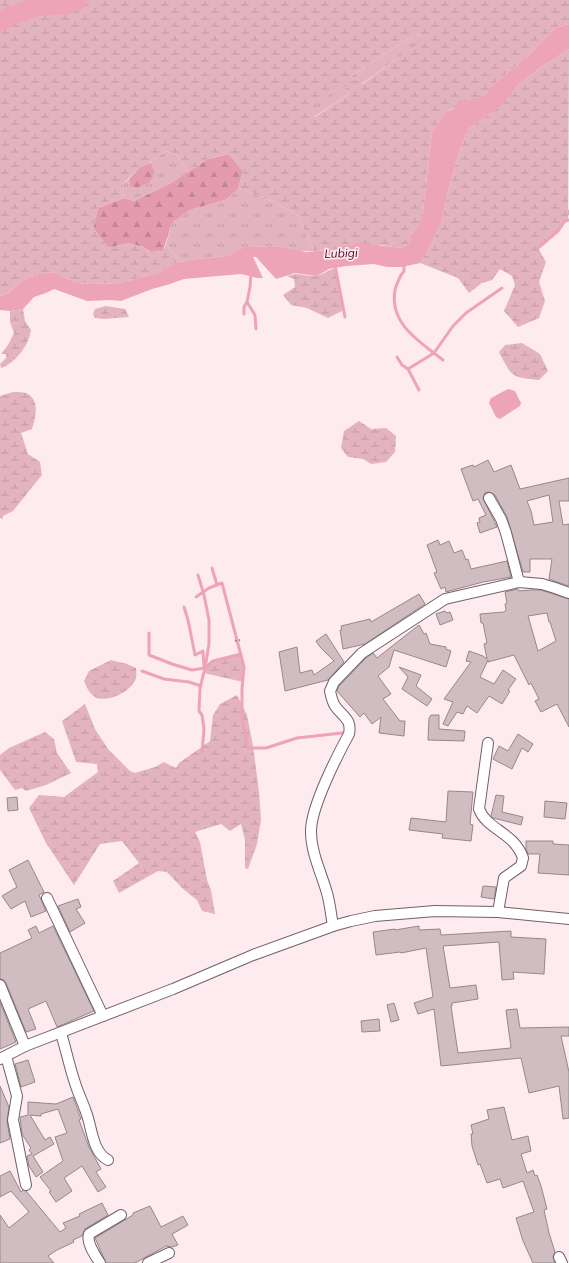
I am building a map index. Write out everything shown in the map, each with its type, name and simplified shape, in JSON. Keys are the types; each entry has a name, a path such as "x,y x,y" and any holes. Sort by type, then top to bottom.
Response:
{"street":[{"path":"489,498 501,519 506,533 519,582"},
{"path":"333,926 327,893 315,856 311,829 319,799 349,734 350,728 346,717 335,705 330,691 334,682 362,653 445,599 519,582 542,584 569,594"},
{"path":"488,743 479,809 483,818 516,844 523,858 522,866 504,878 498,912"},
{"path":"47,898 103,1016"},
{"path":"26,1185 13,1120 17,1096 3,1057 25,1046 173,989 253,955 333,926 375,916 424,912 498,912 569,919"},
{"path":"0,985 25,1046"},
{"path":"61,1033 76,1086 87,1113 89,1125 97,1148 103,1158 108,1160"},
{"path":"100,1263 89,1243 89,1234 121,1215"},
{"path":"148,1263 169,1254"}],"path":[{"path":"235,641 240,640"}],"green space":[{"path":"0,0 569,0 569,24 555,28 526,58 491,86 485,95 446,112 432,132 423,212 419,227 408,244 401,248 381,245 314,251 297,215 274,202 238,189 243,171 229,154 208,159 188,172 176,154 165,151 150,163 140,167 122,185 124,198 98,208 93,228 108,248 128,243 143,247 151,252 163,251 166,244 181,262 175,263 158,273 120,283 77,283 52,272 39,274 21,281 9,293 0,296","holes":["420,35 422,41 362,84 350,77 406,40","343,85 349,94 315,117 308,109"]},
{"path":"420,35 423,41 361,84 350,77 406,40"},
{"path":"569,49 568,220 565,221 558,231 538,248 546,262 539,282 545,301 539,318 518,327 504,311 515,285 512,276 500,269 492,280 482,283 469,293 458,278 420,263 429,249 442,221 448,191 458,155 468,129 501,105 517,86 538,69"},
{"path":"343,85 349,94 314,117 307,109"},
{"path":"165,151 176,154 188,172 171,183 134,201 124,198 122,185 129,179 130,186 155,171 150,163"},
{"path":"229,154 243,171 238,189 225,200 190,210 172,223 163,251 151,252 143,247 128,243 108,248 93,228 98,208 124,198 134,201 171,183 208,159"},
{"path":"150,163 155,171 150,182 137,188 130,186 129,179 140,167"},
{"path":"238,189 274,202 297,215 314,251 298,251 280,247 246,246 227,256 181,262 166,244 172,223 190,210 225,200"},
{"path":"336,268 344,310 328,318 307,308 291,305 283,295 295,287 294,279 287,276 298,274 317,276"},
{"path":"106,306 125,309 129,317 104,319 95,318 93,314 95,309"},
{"path":"23,309 25,321 31,330 28,340 25,347 16,358 1,368 0,364 6,358 6,354 1,354 8,345 14,333 10,322 10,311"},
{"path":"522,343 540,354 548,371 539,380 523,378 513,374 499,352 505,345"},
{"path":"13,392 26,393 34,400 36,410 32,429 21,433 28,454 40,462 42,475 13,511 3,516 3,519 0,518 0,396"},
{"path":"359,421 371,429 386,428 396,436 395,452 386,462 371,464 363,459 348,457 341,448 344,431"},
{"path":"241,654 244,667 243,682 204,673 206,668 219,659"},
{"path":"111,660 136,668 136,678 130,687 120,694 114,697 102,699 97,698 91,693 84,681 89,671"},
{"path":"237,695 247,715 253,746 261,820 257,844 248,869 245,868 245,840 241,824 230,831 221,824 195,832 200,842 215,914 202,911 197,900 182,888 167,872 158,871 119,893 113,881 139,863 122,841 100,844 74,885 46,843 29,808 39,795 64,797 98,772 97,764 76,762 62,721 85,704 95,729 108,749 130,771 135,773 155,767 164,762 176,768 179,763 210,741 213,715 220,704"},
{"path":"45,732 54,739 57,753 71,773 46,785 26,791 22,788 15,790 0,770 0,755 9,748"}],"water":[{"path":"569,24 569,49 538,69 517,86 502,105 468,129 458,155 448,191 442,221 429,249 420,263 402,267 387,267 374,264 346,266 329,269 317,276 295,273 276,279 256,257 253,257 263,278 241,274 184,279 121,301 87,301 54,289 34,297 23,309 10,311 0,310 0,296 9,293 21,281 39,274 52,272 77,283 120,283 158,273 175,263 227,256 246,246 280,247 306,252 327,250 361,243 401,248 408,244 418,227 423,212 432,132 446,112 454,109 459,100 466,101 485,95 491,86 526,58 555,28"},
{"path":"508,389 515,391 521,403 520,406 500,419 496,417 489,403 491,398"}],"building":[{"path":"488,460 494,472 511,465 520,489 569,478 569,501 559,501 563,525 569,524 569,586 549,579 552,559 530,559 530,572 523,572 507,517 495,495 489,492 485,493 483,498 497,527 480,533 477,523 480,522 479,518 486,515 478,499 473,501 461,469 473,465 474,467","holes":["549,495 553,522 534,525 527,501"]},
{"path":"438,540 440,545 449,541 454,553 462,550 466,560 468,559 471,569 507,561 511,577 483,582 446,592 445,587 441,589 434,573 437,572 427,545"},
{"path":"518,589 519,591 541,590 569,599 569,727 557,704 541,712 535,701 539,699 531,683 529,685 514,655 488,662 488,660 480,677 494,684 503,670 516,679 508,690 510,691 502,704 489,696 477,713 467,706 463,714 457,712 448,726 443,724 453,702 444,699 471,662 466,661 469,651 487,659 484,644 487,643 480,614 504,612 506,610 505,604 507,603 505,592","holes":["547,613 556,641 538,651 528,616"]},
{"path":"419,594 425,604 365,644 343,649 340,630 342,630 341,626 370,619 371,622"},
{"path":"445,611 447,613 450,612 453,620 440,625 436,614"},
{"path":"419,625 424,634 426,633 430,644 446,647 446,649 451,651 446,667 394,650 389,667 378,676 391,694 383,699 400,721 405,721 404,736 379,733 381,717 372,724 364,713 360,717 337,691 339,686 366,658 373,653 377,658"},
{"path":"326,634 344,662 328,680 285,691 279,652 297,647 300,673 312,670 314,675 334,661 316,641"},
{"path":"399,667 421,675 416,686 432,699 427,706 402,689 408,677"},
{"path":"431,715 439,715 439,729 465,731 464,741 428,740 429,718"},
{"path":"518,734 533,744 528,752 522,748 512,769 493,759 499,746 508,751"},
{"path":"448,791 473,792 470,824 473,825 471,841 442,838 443,834 409,830 411,818 446,822"},
{"path":"496,795 504,796 502,812 523,817 521,825 493,818 491,816"},
{"path":"17,797 18,810 8,811 7,798"},
{"path":"545,801 567,803 565,819 544,817"},
{"path":"526,841 553,841 553,844 569,845 569,875 538,873 540,854 528,854 526,849"},
{"path":"28,860 44,892 39,895 46,911 31,917 25,901 11,909 2,896 17,887 9,870"},
{"path":"483,886 496,887 494,899 481,897"},
{"path":"78,899 81,907 76,909 85,923 70,932 58,906"},
{"path":"36,926 39,933 53,926 94,1011 57,1027 46,1001 28,1009 36,1029 26,1032 6,983 4,980 0,979 0,953 32,938 28,930"},
{"path":"419,926 419,930 440,929 441,935 511,931 511,937 546,939 544,974 513,972 514,979 502,980 499,942 443,946 450,988 476,985 478,999 452,1003 451,1006 458,1053 511,1048 506,1010 517,1009 520,1028 569,1027 569,1036 561,1036 569,1072 569,1118 563,1119 559,1086 529,1093 521,1058 441,1066 434,1009 418,1014 414,1003 433,997 426,948 401,953 376,955 373,932"},
{"path":"0,1002 16,1042 0,1049"},
{"path":"394,1003 399,1020 391,1022 387,1005"},
{"path":"379,1019 380,1031 362,1032 361,1021"},
{"path":"28,1060 35,1082 21,1087 15,1064"},
{"path":"0,1086 9,1107 7,1121 10,1139 0,1143"},
{"path":"73,1097 81,1119 79,1120 89,1147 101,1169 96,1172 106,1187 98,1192 82,1166 64,1178 72,1191 56,1202 49,1192 51,1191 40,1177 63,1161 55,1137 67,1133 58,1109 41,1114 41,1116 30,1115 45,1140 50,1137 54,1144 33,1156 43,1172 36,1177 29,1166 27,1156 32,1154 29,1150 31,1148 22,1134 20,1117 28,1115 28,1102 56,1104"},
{"path":"504,1107 512,1140 528,1136 531,1151 521,1154 527,1173 533,1170 535,1176 537,1175 541,1186 547,1209 544,1210 555,1252 553,1257 555,1263 533,1263 523,1241 516,1218 534,1212 523,1181 503,1188 500,1179 487,1183 480,1164 478,1165 472,1146 471,1134 473,1134 471,1125 489,1119 487,1110"},
{"path":"10,1171 21,1192 23,1190 26,1191 60,1232 66,1228 63,1223 80,1216 79,1214 102,1203 108,1215 85,1229 82,1236 73,1240 74,1242 48,1256 54,1263 0,1263 0,1215 9,1228 29,1212 11,1191 0,1197 0,1176"},
{"path":"150,1206 161,1227 183,1216 188,1225 172,1234 178,1245 172,1247 166,1246 135,1263 106,1263 95,1238 133,1215 133,1213"}],"waterway":[{"name":"Lubigi","path":"0,22 10,16 41,6 66,5 78,0"},
{"path":"538,248 558,231 565,221 569,220"},
{"path":"404,263 404,271 398,280 395,290 394,302 397,313 401,322 408,331 443,360"},
{"path":"335,265 345,317"},
{"path":"251,273 247,302 255,315 256,329"},
{"path":"397,357 402,365 408,369 434,353 453,326 466,313 502,288"},
{"path":"244,314 244,307 247,302"},
{"path":"408,369 419,390"},
{"path":"212,568 217,585"},
{"path":"198,575 209,620 209,644 200,688 199,711 202,715 204,729 202,753"},
{"path":"196,597 209,588 222,583 244,667 242,720 248,748 266,748 297,738 342,733"},
{"path":"184,607 195,655 203,651 204,668"},
{"path":"149,633 149,655 192,670 205,668 213,661 241,654"},
{"path":"142,671 164,679 189,682 201,686"}]}
